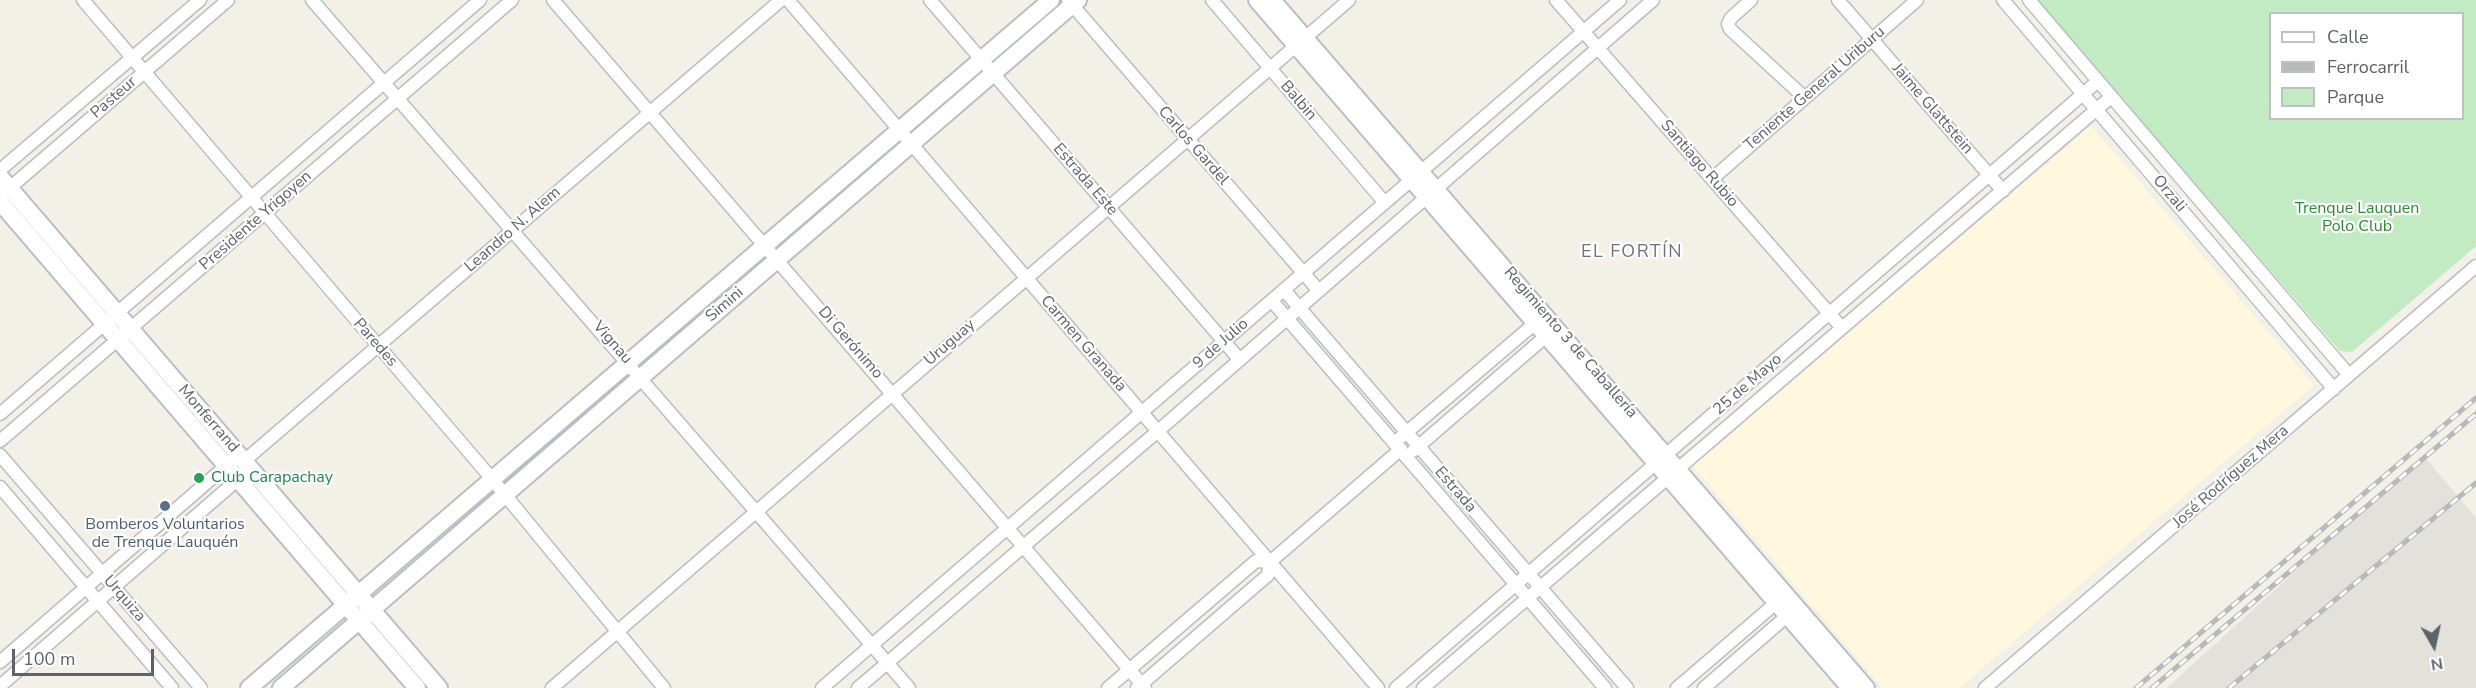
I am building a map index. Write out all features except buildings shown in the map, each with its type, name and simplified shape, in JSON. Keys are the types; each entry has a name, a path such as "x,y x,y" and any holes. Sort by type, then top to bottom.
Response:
{"street":[{"name":"Paredes","path":"84,0 492,479 664,688"},
{"name":"Pasteur","path":"0,170 200,0"},
{"name":"Pasteur","path":"3,187 228,0"},
{"name":"Vignau","path":"312,0 757,510 909,688"},
{"name":"Presidente Yrigoyen","path":"0,414 480,0"},
{"name":"Presidente Yrigoyen","path":"0,441 512,0"},
{"name":"Di Gerónimo","path":"553,0 1024,546 1130,670 1141,687"},
{"name":"Leandro N. Alem","path":"0,662 234,459 244,461 781,0"},
{"name":"Carmen Granada","path":"788,0 1378,688"},
{"name":"Estrada Este","path":"930,0 1240,360"},
{"name":"Simini","path":"249,688 1051,0"},
{"name":"Balbin","path":"1212,0 1385,203"},
{"name":"Regimiento 3 de Caballería","path":"1257,0 1300,42 1662,459 1781,598 1850,688"},
{"name":"Regimiento 3 de Caballería","path":"1272,0 1300,42"},
{"name":"Uruguay","path":"552,688 1349,0"},
{"name":"Santiago Rubio","path":"1556,0 1842,328"},
{"name":"9 de Julio","path":"822,688 1620,0"},
{"name":"9 de Julio","path":"858,688 1158,431 1653,0"},
{"path":"1751,0 1731,18 1728,24 1730,29 1805,98"},
{"name":"Teniente General Uriburu","path":"1712,179 1917,0"},
{"name":"Orzali","path":"2003,0 2334,389"},
{"name":"Orzali","path":"2029,0 2349,375"},
{"name":"Jaime Glattstein","path":"1841,1 2003,190"},
{"name":"Simini","path":"280,688 1073,2"},
{"name":"Carlos Gardel","path":"1073,2 1319,291"},
{"name":"25 de Mayo","path":"1396,688 2098,81"},
{"name":"25 de Mayo","path":"1423,688 2111,97"},
{"name":"Monferrand","path":"3,187 124,334 244,461 352,600"},
{"name":"Monferrand","path":"0,202 111,319"},
{"name":"José Rodríguez Mera","path":"1985,688 2476,266"},
{"name":"Estrada","path":"1284,290 1627,688"},
{"name":"Estrada","path":"1272,301 1605,688"},
{"path":"1540,318 1397,440 1401,449 1410,453 1551,332"},
{"name":"Monferrand","path":"124,334 238,480 365,615 439,688"},
{"path":"1141,687 1268,575 1270,562 1401,449"},
{"name":"Urquiza","path":"0,455 201,688"},
{"path":"0,686 238,480 246,472 244,461"},
{"name":"Urquiza","path":"0,487 172,688"},
{"path":"1108,688 1256,561 1270,562"},
{"path":"1677,688 1781,598"},
{"name":"Regimiento 3 de Caballería","path":"1792,612 1866,688"},
{"path":"1704,688 1792,612"},
{"name":"Monferrand","path":"365,615 417,688"}],"shaded area":[{"path":"2091,126 2314,385 1959,688 1883,688 1693,466"},
{"path":"2423,455 2476,518 2476,688 2167,688"}],"green space":[{"name":"Trenque Lauquen Polo Club","path":"2036,0 2476,0 2476,246 2352,352 2340,351"}],"railway":[{"path":"2136,688 2476,398"},
{"path":"2152,688 2476,414"},
{"path":"2229,688 2476,483"}],"place":[{"name":"Club Carapachay","path":"199,478"},
{"name":"Bomberos Voluntarios de Trenque Lauquén","path":"165,506"}],"district":[{"name":"EL FORTÍN","path":"1632,253"}]}
